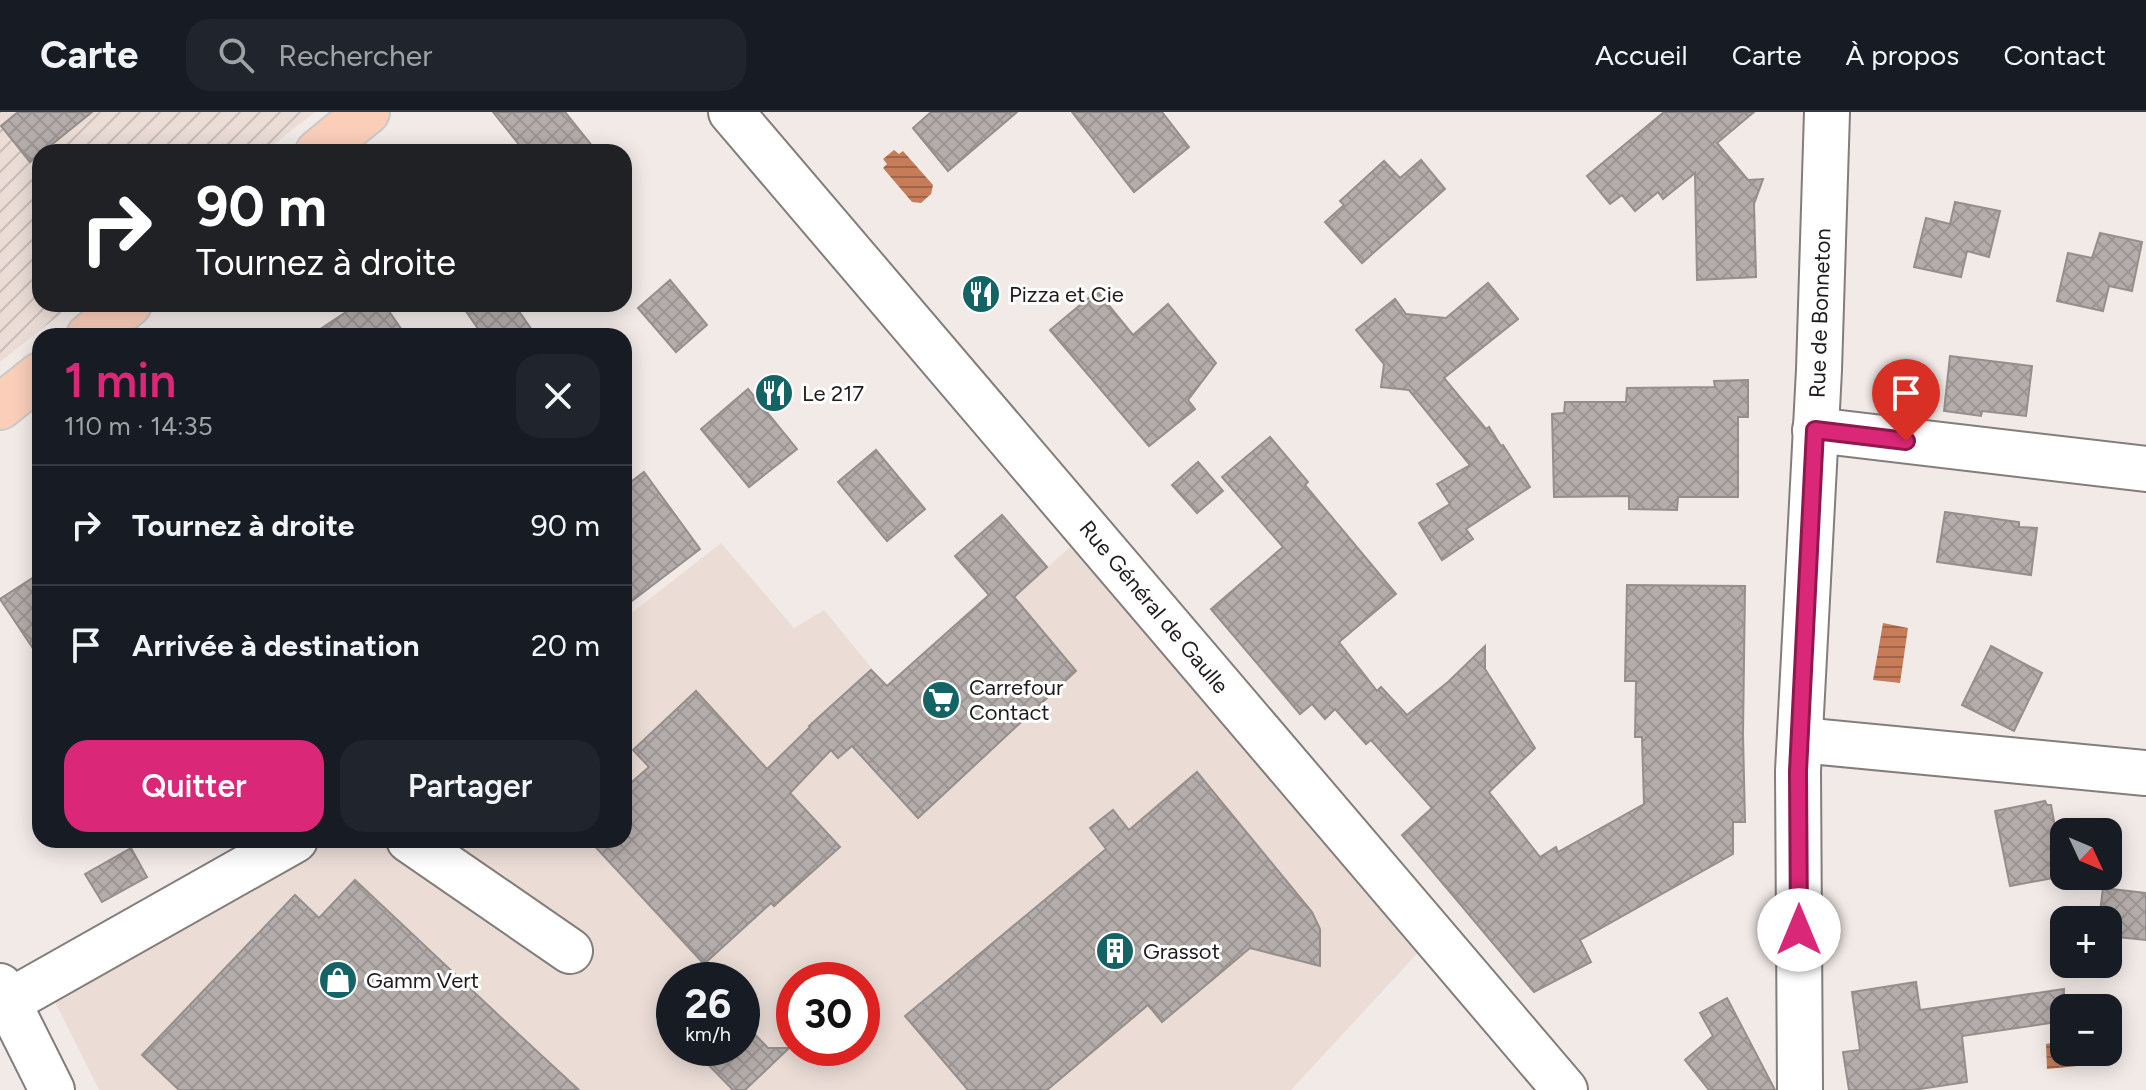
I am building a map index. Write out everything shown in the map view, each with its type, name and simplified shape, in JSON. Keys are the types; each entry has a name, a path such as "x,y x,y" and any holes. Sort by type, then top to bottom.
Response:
{"main road":[{"path":"328,144 367,112"},
{"path":"99,328 119,312"},
{"path":"0,407 32,381"}],"street":[{"name":"Rue de Bonneton","path":"1800,1090 1800,740 1827,112"},
{"name":"Rue Général de Gaulle","path":"737,116 1565,1090"},
{"path":"1815,430 2146,469"},
{"path":"1800,740 2146,773"},
{"path":"52,1090 4,994 280,848"},
{"path":"421,848 570,951"}],"shaded area":[{"path":"0,112 315,112 274,144 32,144 32,312 63,312 43,328 32,328 32,337 0,362"},
{"path":"894,150 899,154 903,151 933,185 931,194 921,203 912,202 883,168 887,164 883,159"},
{"path":"1079,539 1426,944 1291,1090 99,1090 35,962 247,848 632,848 632,613 721,543 794,628 824,610 887,687 1002,608"},
{"path":"1883,623 1908,628 1900,683 1873,680"},
{"path":"2050,1043 2050,1066 2077,1066 2047,1069 2046,1044"}],"building":[{"path":"18,112 92,112 52,144 32,144 30,162 1,126"},
{"path":"493,112 565,112 591,144 519,144"},
{"path":"931,112 1017,112 948,171 913,128"},
{"path":"1072,112 1162,112 1189,147 1134,192"},
{"path":"1664,112 1754,112 1717,143 1748,180 1763,179 1754,204 1756,277 1697,280 1695,173 1663,199 1658,192 1635,211 1622,195 1610,204 1587,176"},
{"path":"1421,160 1445,189 1362,263 1325,222 1344,205 1340,201 1384,161 1400,178"},
{"path":"1955,202 2000,211 1989,257 1967,251 1961,277 1914,267 1926,218 1950,224"},
{"path":"2100,233 2142,242 2132,291 2109,286 2103,311 2057,301 2068,253 2092,258"},
{"path":"670,280 707,325 676,352 638,308"},
{"path":"1488,283 1518,319 1444,378 1486,429 1489,427 1530,487 1466,529 1473,539 1442,560 1419,523 1450,504 1437,484 1470,465 1409,390 1381,387 1384,364 1356,330 1395,299 1406,314 1446,318"},
{"path":"1097,291 1133,335 1168,304 1216,363 1188,400 1195,409 1149,446 1050,330"},
{"path":"346,312 390,312 400,328 322,328"},
{"path":"466,312 520,312 530,328 478,328"},
{"path":"1950,356 2032,366 2026,416 1982,411 1981,416 1944,411"},
{"path":"1748,380 1748,417 1738,417 1738,497 1678,497 1677,510 1629,509 1629,496 1554,497 1552,414 1564,413 1565,402 1626,402 1627,388 1715,387 1714,381"},
{"path":"748,389 797,449 749,487 701,429"},
{"path":"1270,437 1308,482 1305,485 1396,594 1339,642 1377,691 1381,687 1407,715 1448,682 1485,646 1485,669 1535,748 1489,792 1540,857 1556,847 1558,852 1644,804 1642,737 1635,737 1636,681 1625,681 1627,585 1745,586 1745,822 1733,822 1733,854 1580,940 1591,962 1534,992 1402,835 1432,808 1371,740 1366,744 1335,709 1325,719 1312,704 1300,714 1211,609 1283,547 1222,477"},
{"path":"876,450 925,509 887,541 838,482"},
{"path":"1198,462 1223,491 1197,513 1172,485"},
{"path":"644,472 700,549 632,601 632,481"},
{"path":"1945,512 2019,522 2019,527 2037,528 2031,575 1937,562"},
{"path":"1002,515 1047,567 1014,597 1076,671 918,818 852,746 838,758 831,750 790,793 840,847 774,906 771,903 706,962 702,962 596,848 632,848 632,782 649,767 633,750 696,691 767,769 871,670 887,686 989,595 955,556"},
{"path":"32,578 32,647 0,599"},
{"path":"1991,646 2042,673 2014,731 1962,705"},
{"name":"Grassot","path":"1197,772 1312,912 1320,929 1320,966 1250,948 1162,1022 1148,1005 1047,1090 968,1090 905,1016 1106,849 1090,828 1113,810 1129,830"},
{"path":"2045,801 2051,805 2053,818 2050,818 2050,879 2010,886 1995,811"},
{"path":"131,848 147,877 102,902 85,874"},
{"name":"Gamm Vert","path":"355,880 579,1090 179,1090 142,1055 295,895 319,918"},
{"path":"2103,890 2146,893 2146,940 2122,937 2122,906 2101,906"},
{"path":"1916,982 1920,1010 2064,989 2064,994 2050,994 2050,1023 1962,1036 1967,1082 1913,1090 1849,1090 1843,1052 1860,1050 1852,992"},
{"path":"1727,998 1775,1090 1709,1090 1685,1060 1713,1036 1700,1013"},
{"path":"760,1040 768,1048 776,1048 776,1060 745,1090 733,1090 710,1066 760,1066"}],"place":[{"name":"Pizza et Cie","path":"981,294"},
{"name":"Le 217","path":"774,393"},
{"name":"Carrefour Contact","path":"941,700"},
{"name":"Grassot","path":"1115,951"},
{"name":"Gamm Vert","path":"338,980"}],"route":[{"path":"1799,930 1798,771 1815,430 1906,441"}]}
